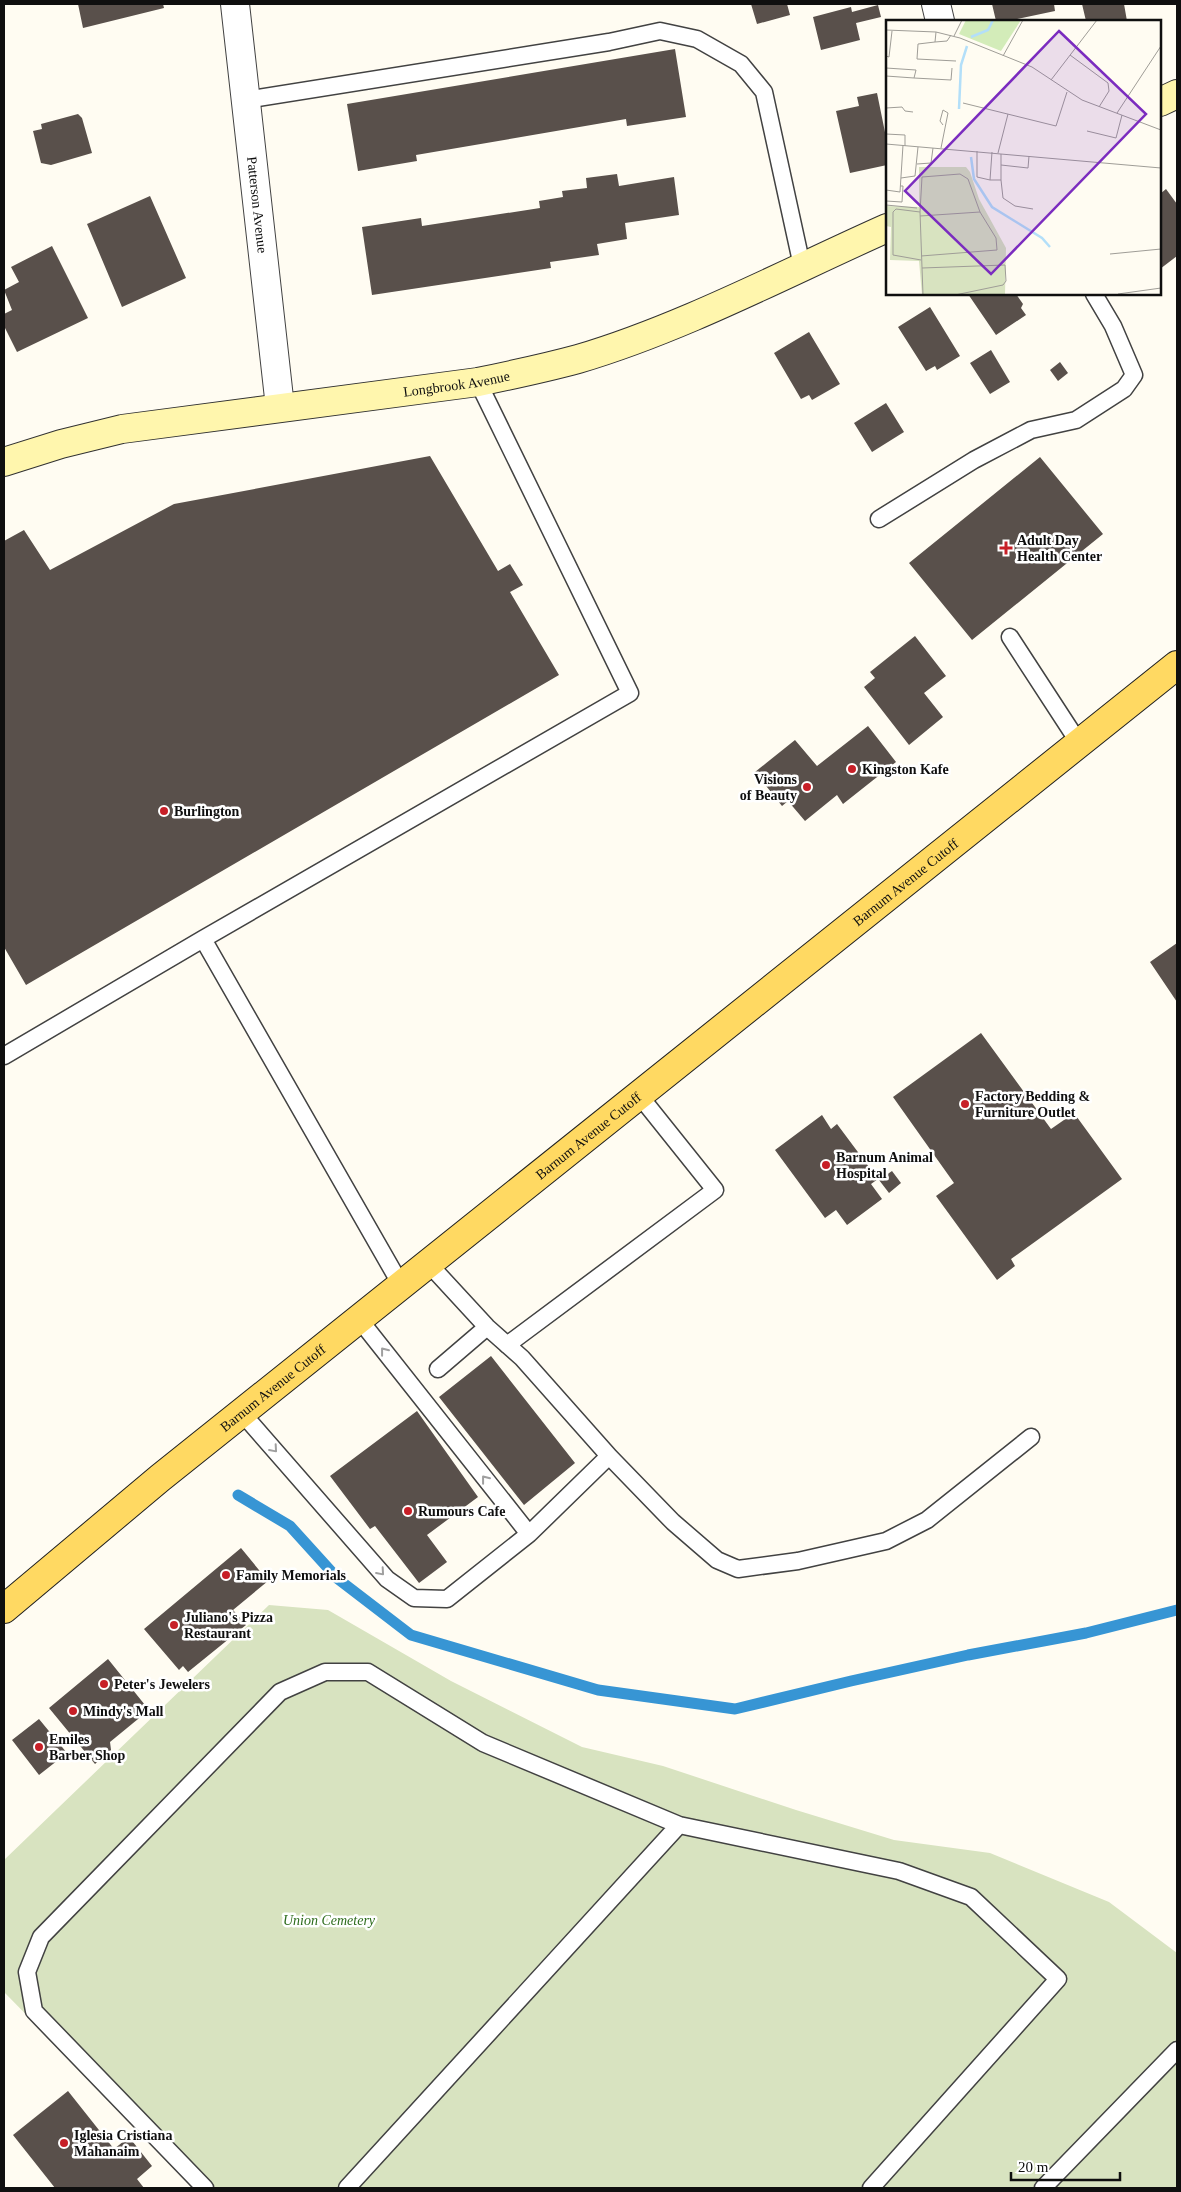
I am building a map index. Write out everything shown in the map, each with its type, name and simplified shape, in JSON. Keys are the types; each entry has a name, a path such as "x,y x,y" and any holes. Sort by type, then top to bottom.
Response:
{"main road":[{"name":"Barnum Avenue Cutoff","path":"4,1609 242,1412 1177,665"}],"street":[{"name":"Patterson Avenue","path":"235,4 280,407"},
{"path":"936,4 940,20"},
{"path":"1161,102 1177,94"},
{"name":"Longbrook Avenue","path":"4,462 61,444 122,429 478,382 519,374 579,358 636,339 715,306 886,228"}],"lane":[{"path":"246,100 609,42 660,31 697,39 741,64 764,92 802,266"},
{"path":"878,519 974,460 1031,430 1076,420 1124,389 1134,375 1113,326 1095,295"},
{"path":"4,1056 202,939 630,693 478,382"},
{"path":"1010,637 1079,743"},
{"path":"202,939 401,1285"},
{"path":"507,1345 714,1190 639,1095"},
{"path":"428,1264 487,1327 522,1358 609,1456 673,1522 716,1560 738,1569 798,1561 886,1541 926,1520 1031,1437"},
{"path":"359,1319 529,1534"},
{"path":"438,1369 487,1327"},
{"path":"242,1412 387,1579 414,1598 447,1599 529,1534 609,1456"},
{"path":"205,2188 34,2011 27,1972 41,1937 280,1692 325,1672 368,1672 483,1743 679,1825 899,1871 970,1897 1058,1979 871,2188"},
{"path":"347,2188 679,1825"},
{"path":"1043,2188 1177,2050"}],"green space":[{"name":"Union Cemetery","path":"269,1605 328,1610 451,1681 582,1747 663,1766 894,1840 990,1853 1109,1902 1177,1953 1177,2188 196,2188 4,1992 4,1860"}],"building":[{"path":"78,4 163,4 164,8 83,28"},
{"path":"751,4 787,4 790,15 757,24"},
{"path":"992,4 1054,4 1055,11 1012,20 996,20"},
{"path":"1082,4 1124,4 1127,20 1086,20"},
{"path":"878,5 881,17 856,23 860,40 821,50 813,17 851,7 852,12"},
{"path":"675,49 686,117 627,126 626,119 416,155 417,161 358,171 347,104"},
{"path":"877,93 886,137 886,165 850,173 836,111 859,106 857,97"},
{"path":"78,114 82,118 92,153 51,165 41,163 33,131 42,129 41,124"},
{"path":"617,174 619,186 674,177 679,215 625,223 627,239 597,244 599,255 550,262 551,268 372,295 362,227 421,218 422,226 540,208 539,201 563,197 562,191 587,188 586,178"},
{"path":"1166,189 1177,204 1177,256 1161,268 1161,193"},
{"path":"150,196 186,278 122,307 87,224"},
{"path":"52,246 88,318 17,352 4,326 4,314 12,310 4,290 19,282 11,267"},
{"path":"969,295 1017,295 1023,304 1021,308 1026,315 996,335"},
{"path":"930,307 960,356 937,370 935,366 926,371 898,327"},
{"path":"809,332 840,384 812,400 809,395 801,399 774,353"},
{"path":"991,350 1010,382 990,394 970,363"},
{"path":"1060,362 1068,373 1058,381 1050,370"},
{"path":"886,403 904,432 872,452 854,423"},
{"name":"Burlington","path":"430,456 498,571 510,564 523,585 510,592 559,675 26,985 4,947 4,541 24,530 50,570 174,504"},
{"name":"Adult Day Health Center","path":"1040,457 1103,534 972,640 909,563"},
{"path":"915,636 946,676 924,693 943,717 909,745 864,687 875,678 870,672"},
{"path":"868,726 896,762 843,804 837,795 805,821 788,801 782,806 755,772 795,740 817,766"},
{"path":"1177,943 1177,1002 1150,962"},
{"path":"981,1033 1051,1129 1074,1113 1122,1179 1011,1259 1015,1266 997,1280 936,1196 954,1183 893,1097"},
{"name":"Barnum Animal Hospital","path":"822,1115 831,1129 837,1124 878,1179 871,1184 882,1199 847,1225 836,1210 825,1218 775,1150"},
{"path":"892,1171 901,1183 889,1193 879,1180"},
{"path":"491,1356 575,1463 524,1505 439,1397"},
{"name":"Rumours Cafe","path":"417,1411 478,1497 427,1535 447,1562 419,1583 375,1526 370,1529 330,1476"},
{"path":"241,1548 268,1581 233,1610 246,1625 188,1672 183,1666 179,1670 144,1629"},
{"path":"108,1659 149,1710 110,1742 111,1750 95,1764 49,1708"},
{"name":"Emiles Barber Shop","path":"39,1719 67,1753 39,1775 12,1740"},
{"name":"Iglesia Cristiana Mahanaim","path":"68,2091 114,2149 129,2137 152,2166 137,2179 144,2188 55,2188 13,2135"}],"waterway":[{"path":"238,1495 290,1526 338,1579 411,1635 598,1690 735,1709 968,1655 1086,1633 1177,1610"}],"place":[{"name":"Adult Day Health Center","path":"1006,548"},
{"name":"Kingston Kafe","path":"852,769"},
{"name":"Visions of Beauty","path":"807,787"},
{"name":"Burlington","path":"164,811"},
{"name":"Factory Bedding & Furniture Outlet","path":"965,1104"},
{"name":"Barnum Animal Hospital","path":"826,1165"},
{"name":"Rumours Cafe","path":"408,1511"},
{"name":"Family Memorials","path":"226,1575"},
{"name":"Juliano's Pizza Restaurant","path":"174,1625"},
{"name":"Peter's Jewelers","path":"104,1684"},
{"name":"Mindy's Mall","path":"73,1711"},
{"name":"Emiles Barber Shop","path":"39,1747"},
{"name":"Iglesia Cristiana Mahanaim","path":"64,2143"}]}
